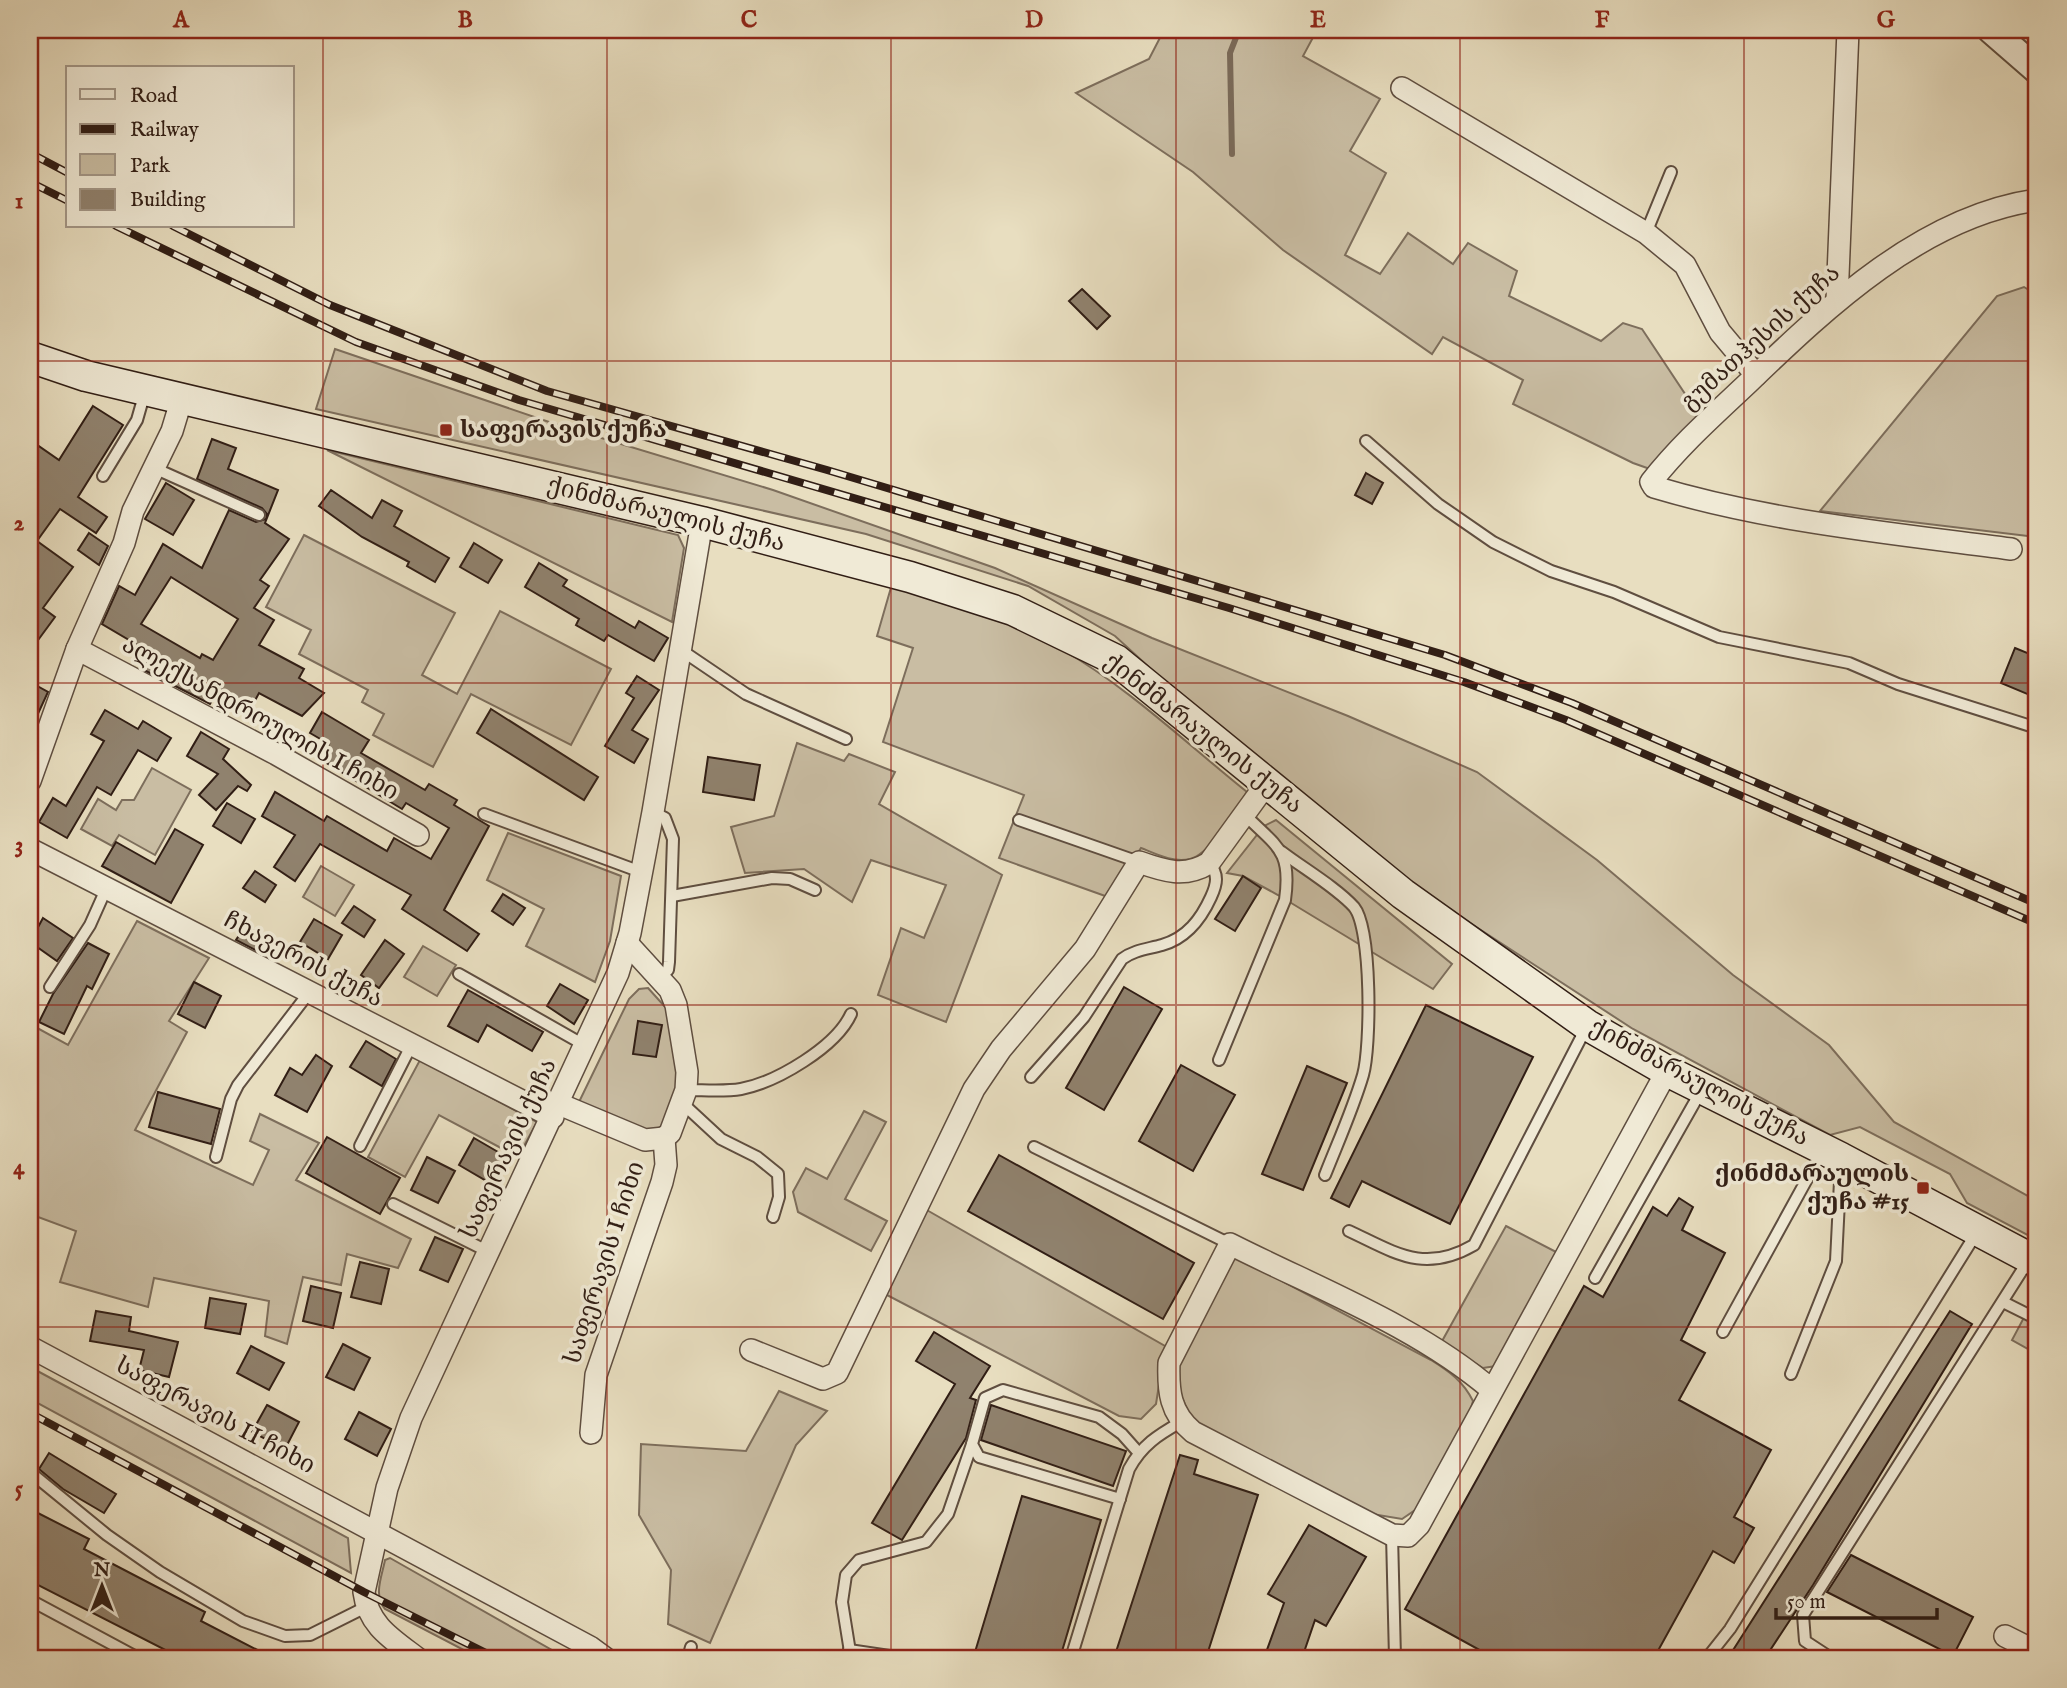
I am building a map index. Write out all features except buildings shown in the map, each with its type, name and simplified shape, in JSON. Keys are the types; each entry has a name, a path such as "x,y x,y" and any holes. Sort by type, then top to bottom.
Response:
{"main road":[{"name":"ქინძმარაულის ქუჩა","path":"31,362 702,522 910,577 1013,610 1116,660 1403,894 1587,1025 1667,1071 2033,1260"}],"street":[{"path":"1837,300 1848,30"},
{"path":"1992,30 2035,65"},
{"path":"1402,88 1646,233 1685,265 1720,332 1756,375"},
{"name":"გუმათჰესის ქუჩა","path":"2011,549 1779,519 1721,507 1651,486 1674,453 1837,300 1903,254 1938,235 2003,205 2037,201"},
{"path":"30,781 77,649 124,543 133,511 172,431 182,398"},
{"name":"საფერავის ქუჩა","path":"366,1608 364,1592 377,1531 405,1430 618,973 627,943 653,811 702,522"},
{"name":"ალექსანდროულის I ჩიხი","path":"77,649 276,754 418,835"},
{"path":"751,1350 823,1379 837,1373 974,1089 1001,1049 1085,949 1139,862 1173,872 1188,873 1209,863 1267,783"},
{"name":"ჩხავერის ქუჩა","path":"30,849 411,1046 556,1110"},
{"path":"627,943 670,990 676,1005 687,1072 684,1096 670,1133 664,1139"},
{"path":"1492,1391 1459,1362 1423,1340 1230,1244 1169,1363 1170,1395 1181,1422 1193,1432 1392,1535 1408,1536 1419,1525 1667,1071"},
{"name":"საფერავის I ჩიხი","path":"556,1110 645,1140 664,1139 666,1165 663,1182 596,1375 591,1433"},
{"name":"საფერავის II ჩიხი","path":"30,1347 377,1531"},
{"path":"377,1531 590,1647 605,1658"},
{"path":"366,1608 377,1626 417,1658"},
{"path":"2005,1636 2037,1653"}],"lane":[{"path":"1646,233 1671,172"},
{"path":"103,476 137,420 145,390"},
{"path":"1366,441 1438,504 1493,542 1551,570 1614,592 1719,637 1849,663 1898,684 2037,728"},
{"path":"154,468 259,515"},
{"path":"681,650 746,694 846,739"},
{"path":"653,811 665,818 671,827 669,962 668,970 659,977"},
{"path":"484,814 641,872"},
{"path":"1244,814 1282,852 1354,907 1363,930 1368,1051 1363,1075 1325,1175"},
{"path":"1019,820 1139,862"},
{"path":"1219,1060 1285,900 1287,864 1282,852"},
{"path":"1031,1077 1084,1017 1122,959 1131,952 1166,944 1189,931 1203,913 1214,891 1217,879 1209,863"},
{"path":"672,896 772,878 790,879 815,890"},
{"path":"50,987 90,925 107,887"},
{"path":"459,974 586,1046"},
{"path":"216,1157 231,1099 238,1085 308,993"},
{"path":"684,1096 740,1089 763,1081 821,1050 844,1031 851,1014"},
{"path":"1349,1231 1419,1261 1436,1260 1474,1245 1587,1025"},
{"path":"360,1146 411,1046"},
{"path":"1595,1278 1702,1088"},
{"path":"684,1096 721,1139 757,1157 778,1174 779,1197 773,1217"},
{"path":"1034,1147 1230,1244"},
{"path":"1723,1332 1832,1154"},
{"path":"1791,1374 1836,1261 1832,1154"},
{"path":"393,1204 489,1252"},
{"path":"1707,1658 1730,1629 1978,1232"},
{"path":"1831,1658 1805,1641 1803,1615 2003,1302 2033,1260"},
{"path":"2003,1302 2037,1319"},
{"path":"903,1658 850,1654 842,1602 846,1575 859,1560 926,1542 948,1514 985,1398 1003,1391 1099,1417 1122,1434 1138,1452"},
{"path":"1071,1658 1120,1499 1138,1452 1153,1438 1181,1422"},
{"path":"972,1444 979,1457 1120,1499"},
{"path":"30,1472 107,1535 160,1572 243,1621 285,1636 310,1635 366,1608"},
{"path":"1392,1535 1395,1658"},
{"path":"30,1600 138,1658"}],"green space":[{"path":"1164,30 1317,30 1303,56 1380,99 1350,151 1386,173 1345,255 1380,274 1408,233 1453,264 1468,243 1517,271 1509,296 1601,341 1623,323 1642,329 1699,415 1650,469 1633,463 1513,404 1523,380 1443,337 1432,354 1283,250 1193,172 1076,93 1149,59"},
{"path":"2024,287 2037,295 2037,537 1820,511 1997,296"},
{"path":"335,349 555,424 773,490 995,568 1152,638 1348,716 1477,772 1597,860 1733,975 1829,1045 1894,1122 2037,1201 2037,1240 1967,1203 1950,1174 1860,1127 1830,1135 1633,1029 1424,893 1185,700 1115,636 1028,586 866,534 316,409"},
{"path":"327,450 678,535 684,548 672,622"},
{"path":"304,535 455,613 422,675 457,694 500,611 611,669 571,745 471,694 433,767 373,735 384,714 362,702 368,690 299,654 311,630 266,607"},
{"path":"892,584 1021,629 1061,649 1110,681 1247,792 1222,830 1206,849 1190,859 1171,859 1141,848 1108,897 999,858 1024,795 883,742 913,648 877,636"},
{"path":"797,743 844,761 849,754 895,772 879,804 1002,875 946,1022 878,995 901,928 924,938 946,885 871,860 852,902 804,869 745,873 731,827 774,816"},
{"path":"152,768 191,790 155,855 119,835 112,846 81,829 98,799 116,810 122,800 134,800"},
{"path":"1276,820 1452,964 1433,989 1278,895 1243,876 1227,873 1264,826"},
{"path":"508,833 621,876 610,941 595,982 526,946 544,909 487,880"},
{"path":"321,866 354,885 335,916 303,897"},
{"path":"137,921 209,958 169,1021 187,1032 135,1130 253,1185 269,1150 250,1141 260,1114 319,1143 296,1180 411,1239 398,1268 347,1254 341,1285 303,1277 287,1344 265,1336 269,1301 154,1278 148,1307 60,1282 76,1231 30,1214 30,1148 36,1136 30,1133 30,1094 36,1079 30,1076 30,1024 68,1045"},
{"path":"423,946 456,965 437,996 404,977"},
{"path":"648,988 667,1009 680,1080 669,1123 653,1133 579,1102 629,999 639,989"},
{"path":"420,1060 537,1122 518,1157 439,1115 405,1177 368,1157"},
{"path":"864,1111 886,1122 845,1199 887,1221 871,1251 798,1212 793,1192 806,1168 827,1179"},
{"path":"925,1209 1165,1346 1156,1404 1141,1419 1119,1416 885,1294"},
{"path":"1506,1226 1560,1254 1496,1366 1483,1368 1441,1343"},
{"path":"1233,1255 1431,1360 1455,1378 1469,1394 1473,1401 1470,1412 1418,1508 1402,1519 1366,1513 1197,1425 1183,1399 1177,1379 1180,1349"},
{"path":"2037,1293 2037,1354 2012,1340"},
{"path":"30,1367 348,1538 351,1573 30,1399"},
{"path":"779,1391 827,1411 796,1445 710,1643 668,1624 671,1570 639,1515 641,1444 746,1451"},
{"path":"390,1558 566,1658 479,1658 385,1609 381,1604 379,1585 385,1560"}],"waterway":[{"path":"1232,154 1230,53 1239,30"}],"railway":[{"path":"30,153 66,172"},
{"path":"30,182 66,200"},
{"path":"120,228 356,342 519,400 1229,608 1464,682 1566,720 2037,924"},
{"path":"177,228 330,305 547,391 827,470 1445,655 1572,703 2037,904"},
{"path":"30,1413 364,1592 496,1658"}],"place":[{"name":"საფერავის ქუჩა","path":"446,430"},
{"name":"ქინძმარაულის ქუჩა #15","path":"1923,1188"}]}
